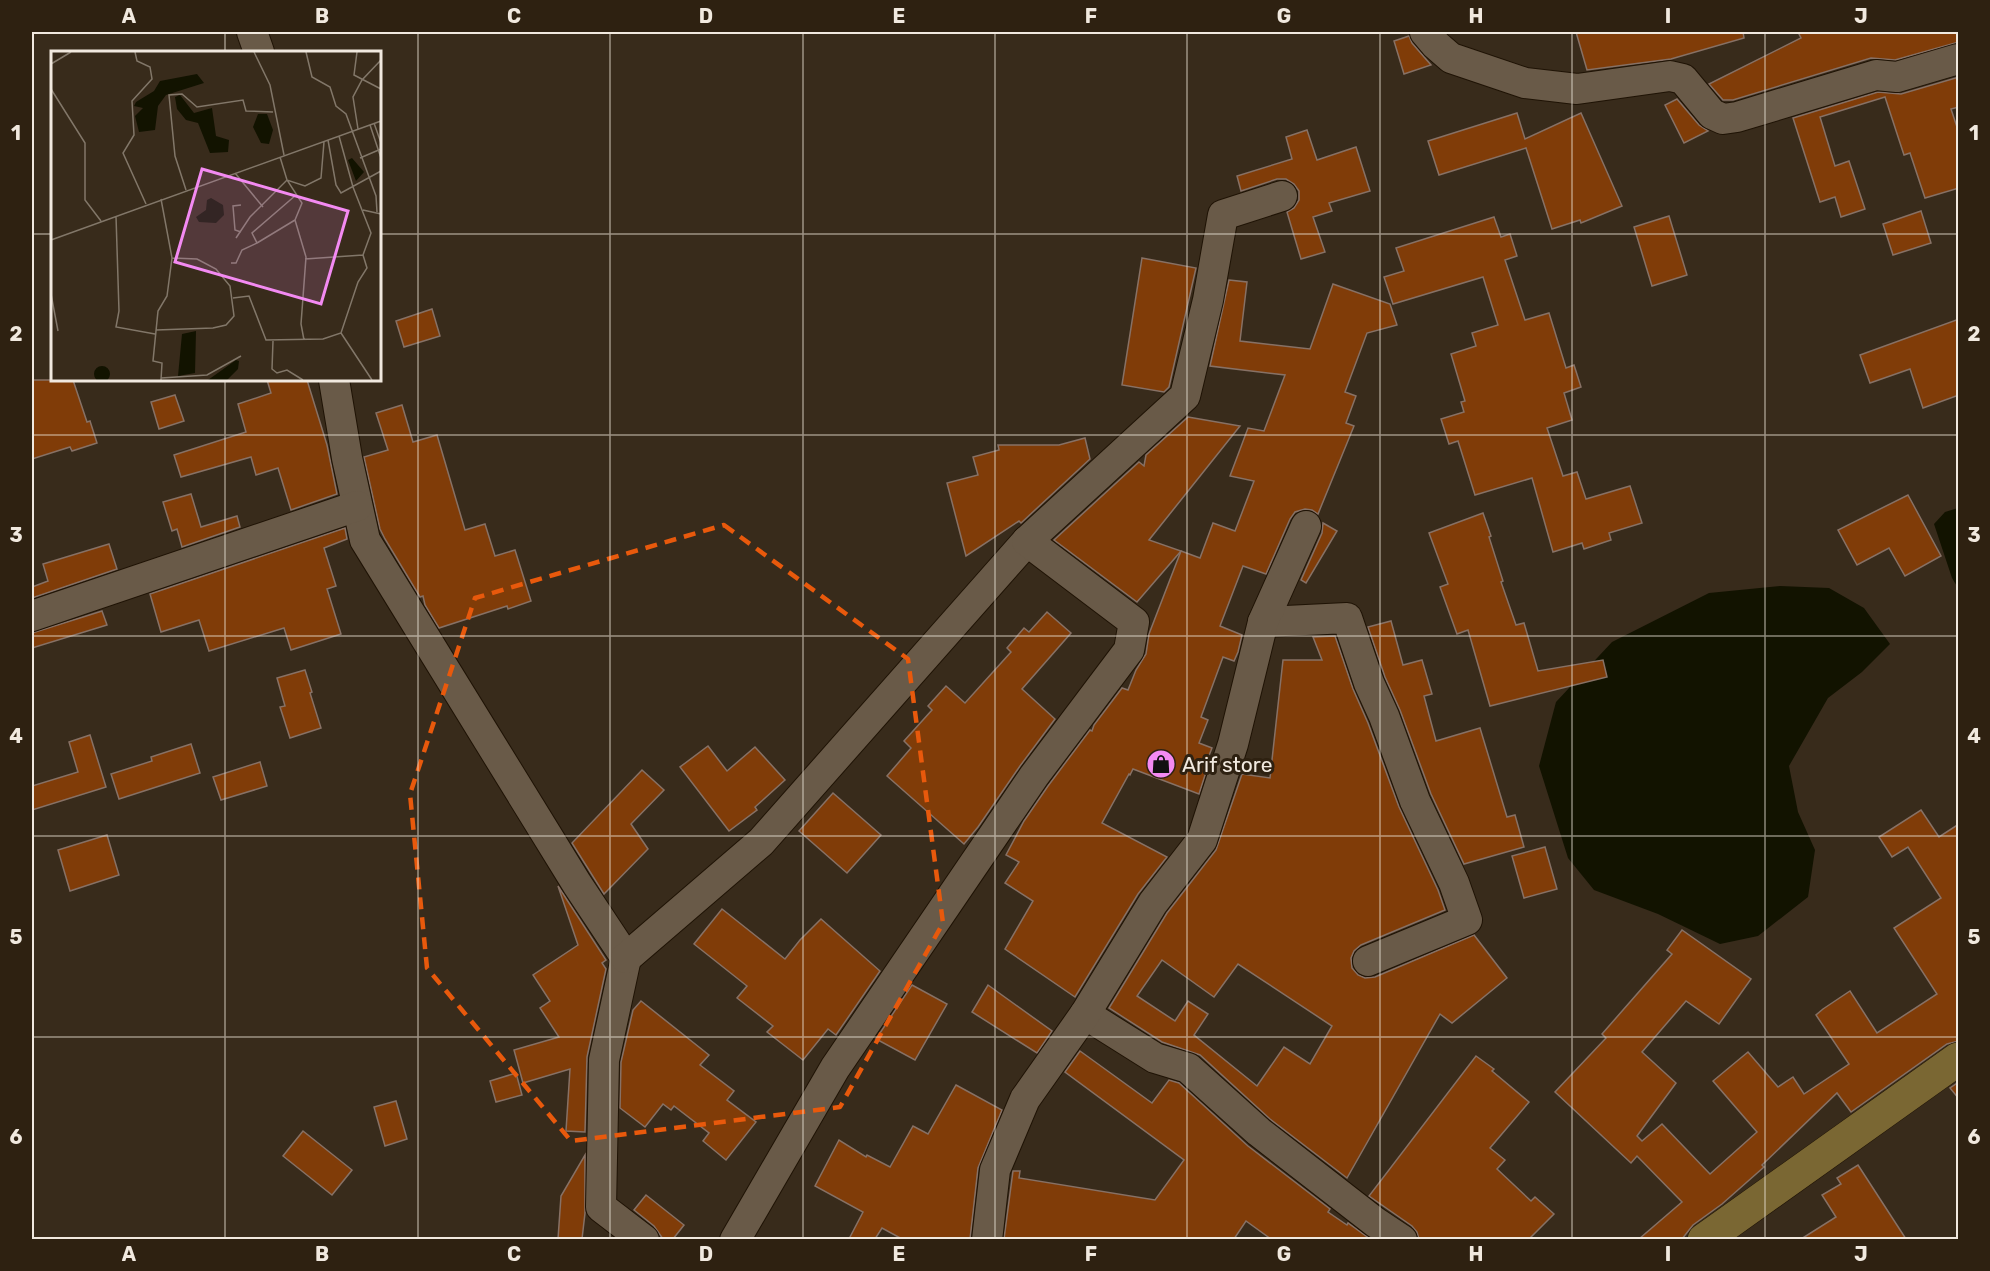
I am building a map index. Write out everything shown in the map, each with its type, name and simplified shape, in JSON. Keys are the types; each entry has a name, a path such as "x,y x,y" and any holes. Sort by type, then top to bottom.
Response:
{"street":[{"path":"252,32 259,51"},
{"path":"1425,32 1451,58 1525,83 1577,89 1670,76 1678,77 1683,79 1712,114 1723,119 1737,117 1876,75 1897,77 1959,59"},
{"path":"644,1239 601,1207 604,1060 626,958 761,842 1027,541 1185,396 1208,300 1223,214 1282,196"},
{"path":"334,381 347,458 365,540 577,884 626,958"},
{"path":"32,616 357,506"},
{"path":"987,1239 994,1170 1024,1099 1084,1014 1153,903 1202,840 1233,744 1263,622 1306,526"},
{"path":"735,1239 835,1068 1034,776 1129,650 1134,621 1027,541"},
{"path":"1263,622 1347,618 1415,801 1454,883 1467,920 1368,961"},
{"path":"1084,1014 1155,1058 1188,1068 1258,1132 1375,1222 1402,1239"},
{"path":"1704,1239 1959,1059"}],"highlighted area":[{"path":"724,525 908,659 943,923 840,1107 571,1141 427,968 410,794 475,598"}],"shaded area":[{"path":"1958,508 1958,588 1952,578 1934,524 1945,512"},
{"path":"1780,586 1829,588 1864,608 1890,644 1862,672 1828,698 1789,766 1798,812 1815,850 1808,897 1758,936 1720,944 1658,914 1594,890 1568,858 1539,766 1556,702 1612,642 1709,593"}],"building":[{"path":"1576,32 1743,32 1744,38 1671,59 1587,70"},
{"path":"1798,32 1959,32 1959,42 1895,60 1871,58 1733,100 1723,100 1709,84 1801,38"},
{"path":"1409,36 1412,43 1431,65 1404,74 1394,41"},
{"path":"1959,77 1959,107 1951,109 1959,133 1959,188 1925,198 1910,153 1904,155 1885,97 1820,117 1835,166 1849,161 1865,209 1841,217 1835,197 1820,202 1793,118 1878,92 1901,94"},
{"path":"1677,99 1699,125 1708,131 1684,143 1665,105"},
{"path":"1517,113 1525,139 1581,113 1622,206 1581,223 1580,220 1552,229 1526,148 1439,175 1428,141"},
{"path":"1307,130 1317,160 1356,147 1370,191 1329,203 1332,211 1313,217 1325,252 1301,259 1287,212 1294,208 1299,200 1299,191 1294,184 1286,179 1277,179 1241,191 1237,176 1292,159 1286,137"},
{"path":"1921,211 1931,243 1893,255 1883,224"},
{"path":"1669,216 1687,275 1652,286 1634,227"},
{"path":"1494,217 1501,237 1510,234 1517,256 1505,260 1525,320 1549,313 1566,368 1574,365 1581,387 1564,393 1572,420 1547,428 1563,476 1577,472 1586,499 1630,486 1642,523 1609,533 1611,540 1584,549 1582,543 1553,552 1532,478 1475,495 1458,441 1449,444 1441,419 1464,412 1461,402 1465,401 1451,354 1476,346 1472,333 1498,325 1483,277 1393,304 1384,277 1404,271 1396,248"},
{"path":"1142,258 1196,268 1169,387 1164,392 1122,385"},
{"path":"1229,280 1247,282 1240,341 1310,349 1333,284 1390,304 1397,325 1367,333 1345,392 1356,396 1346,423 1354,426 1318,514 1305,509 1295,512 1266,574 1243,566 1220,626 1242,635 1238,652 1234,661 1223,657 1201,717 1208,720 1199,743 1212,748 1204,768 1207,769 1199,794 1133,769 1102,823 1167,857 1138,894 1075,997 1005,949 1033,901 1005,883 1019,862 1006,855 1024,821 1048,786 1090,730 1092,731 1122,688 1128,690 1146,654 1149,634 1181,551 1200,558 1213,523 1235,531 1254,481 1230,476 1248,428 1264,431 1285,375 1210,366"},
{"path":"432,309 440,336 404,347 396,321"},
{"path":"1959,319 1959,395 1923,408 1910,369 1870,383 1860,355"},
{"path":"32,380 73,381 87,422 90,421 97,443 72,451 70,447 32,459"},
{"path":"267,381 307,381 327,445 337,494 291,510 278,468 256,475 251,457 181,477 174,455 246,432 238,404 271,393"},
{"path":"175,395 184,421 159,429 151,402"},
{"path":"402,405 413,442 437,435 465,530 485,524 495,556 515,550 531,601 508,609 507,606 439,628 425,605 423,596 420,597 380,529 364,457 388,450 376,413"},
{"path":"1188,417 1240,426 1149,540 1181,551 1137,602 1054,540 1139,462 1144,466 1146,455"},
{"path":"1085,438 1090,459 1021,523 1019,521 966,556 947,483 978,475 973,457 999,450 998,445 1059,445"},
{"path":"191,494 201,527 237,516 240,527 182,547 177,529 172,531 163,502"},
{"path":"1908,495 1941,556 1905,576 1889,548 1857,565 1838,530"},
{"path":"1483,513 1503,581 1501,582 1516,625 1524,623 1538,671 1603,660 1607,677 1490,706 1468,630 1457,634 1440,587 1448,584 1429,533"},
{"path":"1323,523 1337,531 1306,583 1301,580 1322,533"},
{"path":"345,528 347,539 324,548 336,586 327,589 341,634 291,650 284,628 209,651 199,620 161,632 150,594"},
{"path":"109,544 117,569 32,598 32,587 48,581 43,564"},
{"path":"102,611 107,625 32,648 32,633"},
{"path":"1047,612 1071,633 1022,689 1055,719 964,844 887,776 911,748 904,741 932,710 928,706 946,686 965,703 1011,652 1007,648 1024,628 1029,632"},
{"path":"1391,621 1403,665 1422,660 1432,694 1424,696 1436,741 1480,728 1507,817 1515,815 1524,847 1464,864 1431,794 1368,627"},
{"path":"1335,636 1399,807 1445,910 1361,945 1354,951 1351,958 1352,968 1358,975 1365,978 1375,977 1474,935 1507,978 1452,1023 1440,1014 1347,1178 1270,1119 1200,1055 1162,1042 1109,1008 1167,913 1216,850 1242,774 1270,778 1283,660 1322,660 1313,637","holes":["1162,960 1214,997 1238,964 1332,1026 1310,1064 1284,1047 1257,1086 1194,1035 1208,1014 1188,1001 1175,1021 1137,996"]},
{"path":"305,670 321,728 290,738 280,707 285,706 277,678"},
{"path":"90,735 106,787 32,810 32,786 78,772 69,742"},
{"path":"191,744 200,773 119,799 111,774 152,761 151,757"},
{"path":"708,746 727,771 755,747 785,780 755,807 757,810 729,831 680,767"},
{"path":"260,762 267,786 221,800 213,777"},
{"path":"642,770 664,790 631,824 648,849 604,894 572,843"},
{"path":"833,793 881,835 847,873 799,831"},
{"path":"1921,810 1939,837 1959,824 1959,1041 1947,1044 1851,1112 1837,1093 1762,1165 1764,1167 1722,1204 1693,1225 1682,1239 1639,1239 1682,1202 1637,1156 1631,1163 1555,1092 1606,1038 1602,1034 1672,954 1667,950 1682,930 1751,979 1719,1024 1686,1001 1642,1052 1676,1083 1637,1136 1642,1141 1662,1124 1710,1174 1757,1132 1713,1081 1748,1052 1778,1087 1793,1077 1804,1094 1849,1064 1816,1015 1823,1009 1850,991 1877,1033 1937,994 1894,928 1941,898 1908,847 1892,857 1879,837"},
{"path":"107,835 119,875 70,891 58,850"},
{"path":"1545,847 1557,889 1524,898 1512,856"},
{"path":"558,886 606,960 602,963 606,969 587,1057 585,1132 566,1131 570,1069 523,1083 514,1050 559,1037 540,1008 550,1001 533,975 578,945"},
{"path":"722,909 785,959 821,919 880,971 836,1035 828,1029 803,1060 767,1032 773,1026 737,998 747,986 694,944"},
{"path":"912,985 947,1004 915,1060 876,1039"},
{"path":"988,985 1052,1031 1037,1053 972,1012"},
{"path":"641,1001 709,1055 700,1065 734,1091 727,1100 756,1122 726,1160 703,1141 709,1133 674,1106 671,1110 663,1104 645,1127 620,1108 621,1062 633,1010"},
{"path":"1080,1051 1152,1103 1169,1080 1179,1083 1248,1146 1330,1209 1328,1212 1370,1239 1271,1239 1246,1221 1234,1239 1004,1239 1013,1171 1020,1171 1019,1178 1155,1200 1184,1160 1065,1072"},
{"path":"1476,1056 1494,1069 1492,1071 1529,1102 1490,1148 1505,1160 1497,1169 1531,1201 1535,1197 1554,1214 1529,1239 1419,1239 1412,1226 1369,1196"},
{"path":"516,1073 522,1095 496,1102 490,1081"},
{"path":"1959,1082 1959,1099 1950,1088"},
{"path":"956,1085 1002,1110 978,1168 970,1239 902,1239 882,1228 875,1239 849,1239 863,1212 815,1186 839,1140 866,1157 867,1155 890,1167 913,1126 928,1134"},
{"path":"396,1101 407,1139 385,1146 374,1107"},
{"path":"303,1131 352,1170 332,1195 283,1156"},
{"path":"585,1155 585,1213 582,1239 558,1239 561,1196"},
{"path":"1858,1165 1906,1239 1801,1239 1836,1217 1822,1195 1841,1184 1837,1178"},
{"path":"646,1195 684,1225 673,1239 663,1239 654,1226 634,1210"}],"place":[{"name":"Arif store","path":"1161,764"}]}
